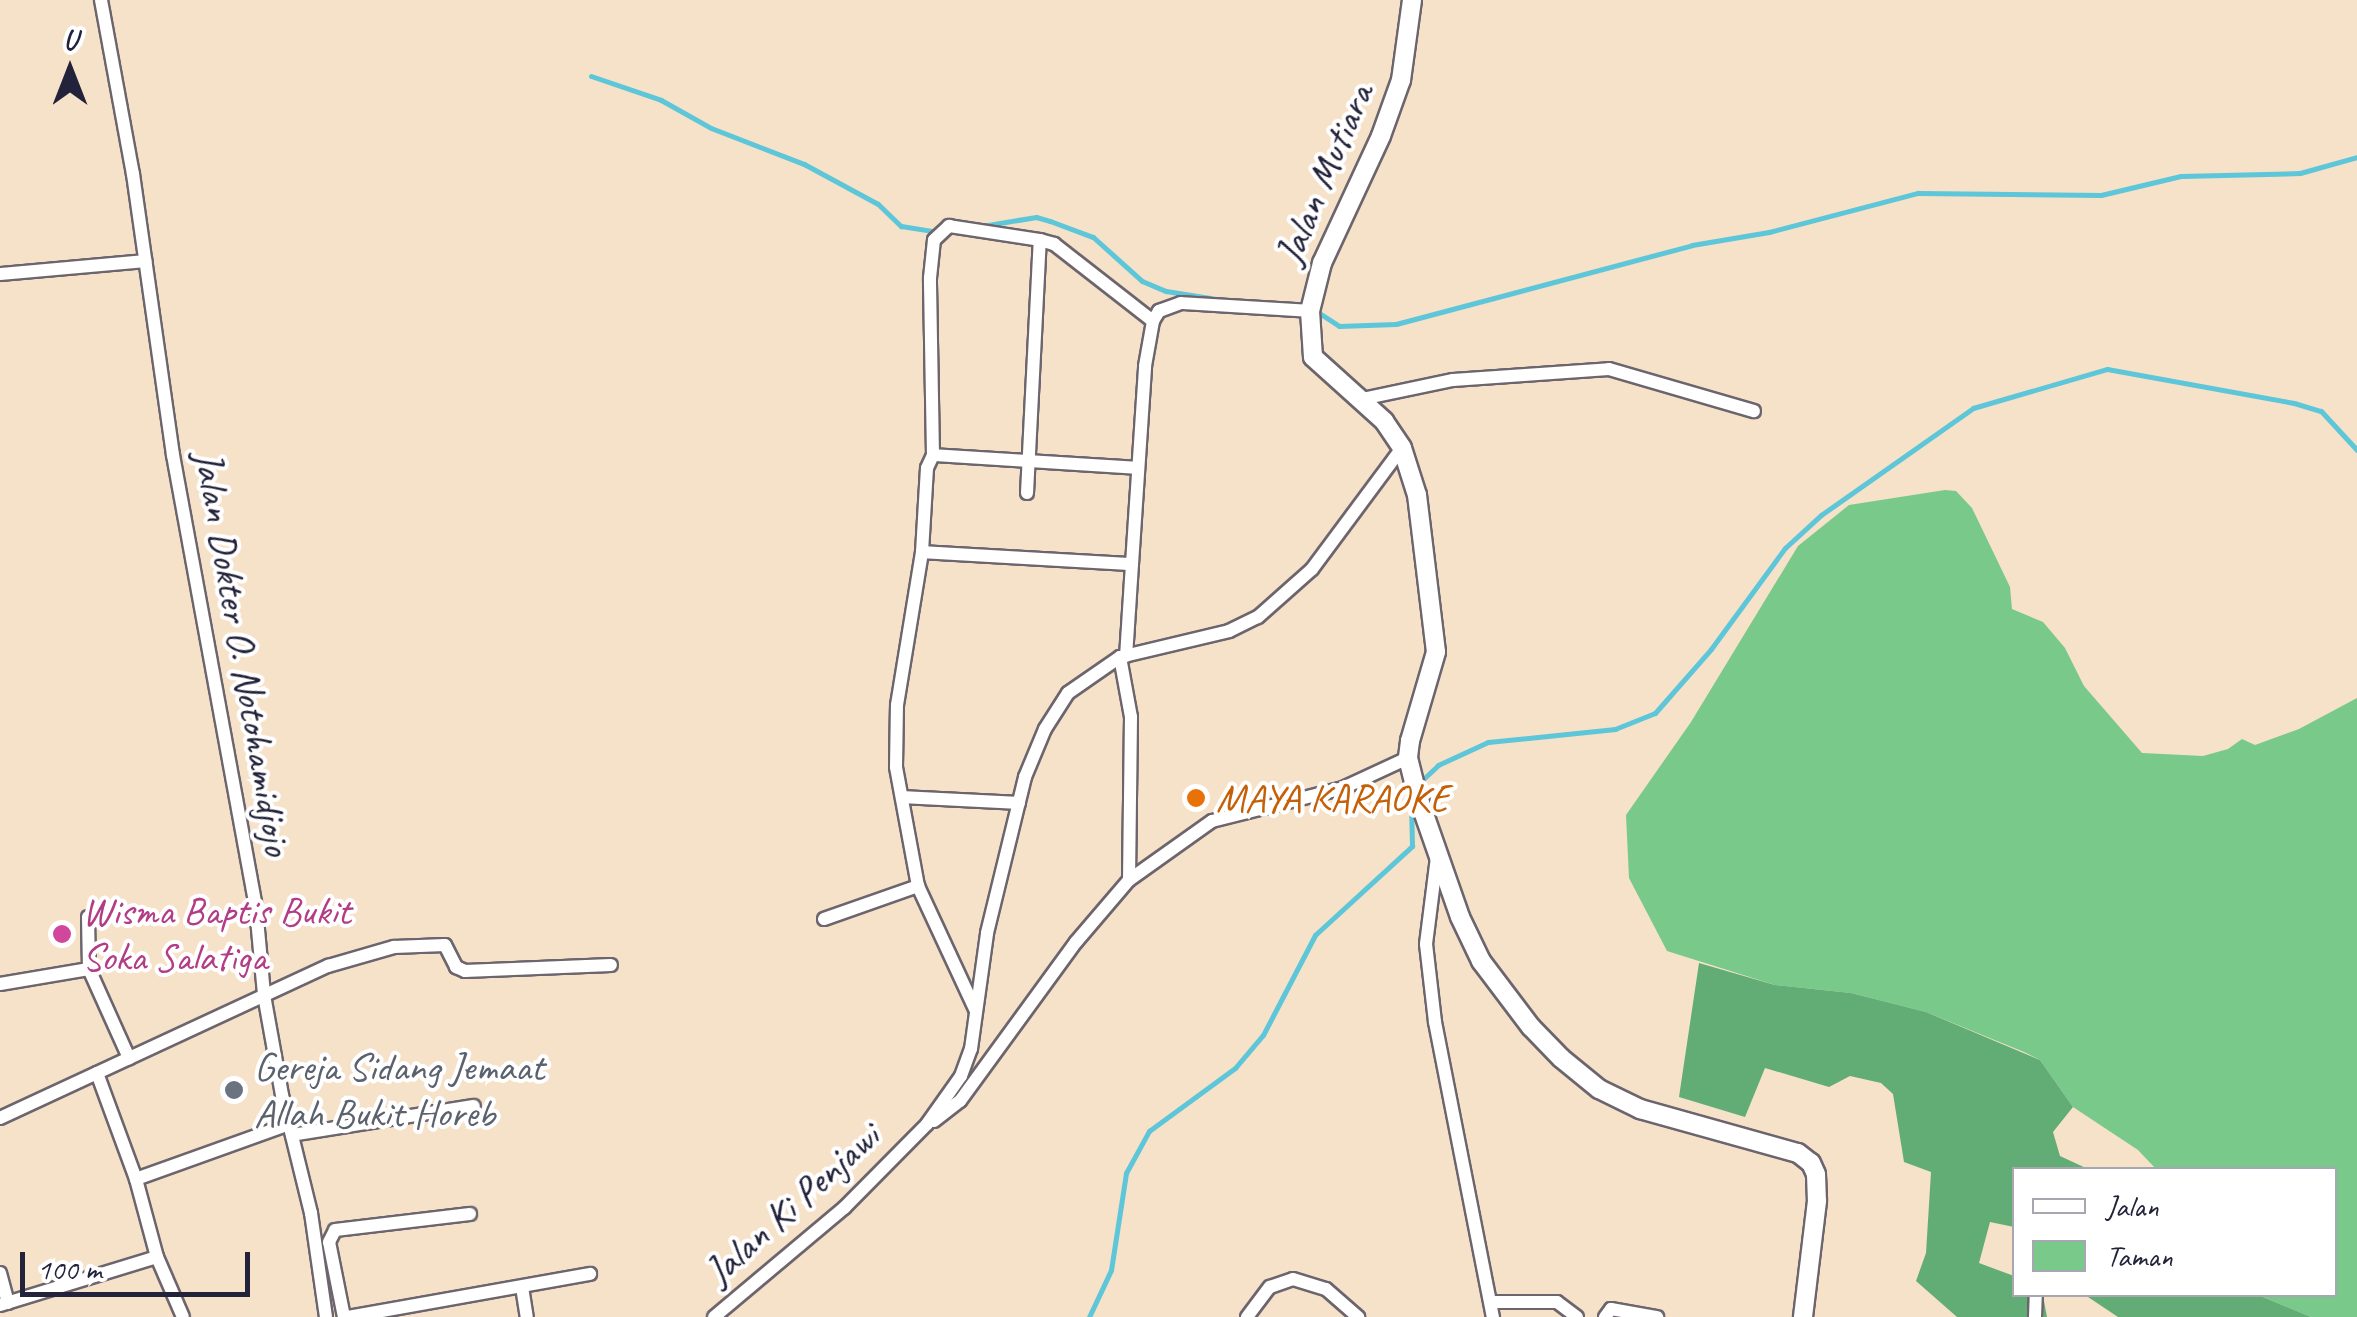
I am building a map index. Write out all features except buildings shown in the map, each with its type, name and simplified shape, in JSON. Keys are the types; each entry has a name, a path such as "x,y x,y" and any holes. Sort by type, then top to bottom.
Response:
{"street":[{"name":"Jalan Dokter O. Notohamidjojo","path":"101,0 146,261 172,455 253,889 264,994 311,1213 326,1317"},
{"name":"Jalan Mutiara","path":"1408,758 1436,652 1436,626 1417,495 1402,448 1362,399 1324,371 1313,357 1310,309 1322,263 1382,136 1401,80 1412,0"},
{"path":"976,1012 918,886 896,767 898,705 922,552 927,468 933,456 930,278 934,240 944,228 957,226 1054,244 1153,321"},
{"path":"1028,492 1040,240"},
{"path":"0,274 146,261"},
{"path":"1129,880 1131,717 1123,656 1153,321 1160,311 1181,304 1310,309"},
{"path":"1362,399 1453,380 1609,369 1754,411"},
{"path":"928,1124 961,1076 976,1012 986,932 1025,776 1055,712 1080,681 1123,656 1229,630 1258,617 1312,569 1402,448"},
{"path":"933,456 1138,468"},
{"path":"922,552 1132,564"},
{"path":"928,1124 960,1101 1076,942 1129,880 1212,821 1343,788 1408,758 1437,854 1481,961 1531,1028 1599,1089 1640,1109 1798,1154 1811,1164 1816,1174 1817,1200 1803,1317"},
{"path":"902,797 1019,803"},
{"path":"1437,854 1426,944 1435,1022 1493,1317"},
{"path":"824,919 918,886"},
{"path":"88,916 89,970 129,1058"},
{"path":"0,1118 328,966 394,947 445,944 456,967 466,972 611,964"},
{"path":"0,984 89,970"},
{"path":"97,1073 136,1179 157,1257 183,1317"},
{"path":"136,1179 291,1130 474,1106"},
{"name":"Jalan Ki Penjawi","path":"714,1317 731,1311 844,1208 928,1124"},
{"path":"470,1214 335,1230 329,1242 346,1317 590,1274"},
{"path":"0,1273 4,1304 157,1257"},
{"path":"1247,1317 1270,1287 1293,1279 1326,1290 1358,1317"},
{"path":"522,1287 527,1317"},
{"path":"1490,1302 1557,1302 1577,1317"},
{"path":"1605,1317 1612,1309 1657,1317"}],"green space":[{"path":"1956,491 1972,508 2010,587 2012,609 2043,622 2065,648 2084,686 2142,753 2203,756 2228,749 2242,739 2255,745 2299,729 2357,698 2357,1317 2311,1317 2263,1297 2337,1297 2337,1167 2154,1167 2138,1150 2073,1107 2040,1060 2024,1052 1926,1012 1851,993 1775,985 1667,951 1629,878 1626,815 1691,722 1798,546 1849,505"},
{"path":"1699,963 1775,985 1851,993 1926,1012 2040,1060 2073,1107 2053,1132 2060,1156 2084,1167 2012,1167 2012,1227 1990,1222 1979,1263 2012,1275 2012,1297 2040,1297 2047,1317 1957,1317 1916,1281 1926,1253 1931,1172 1904,1162 1893,1094 1881,1083 1850,1076 1829,1087 1765,1068 1745,1117 1679,1097"},
{"path":"2088,1297 2263,1297 2311,1317 2118,1317"}],"waterway":[{"path":"591,76 661,100 711,128 804,164 878,204 901,226 932,231"},
{"path":"1313,309 1339,326 1396,324 1692,245 1769,232 1918,193 2101,195 2181,176 2300,173 2357,157"},
{"path":"982,226 1036,217 1050,221 1093,237 1142,281 1166,291 1222,300"},
{"path":"1419,783 1438,765 1488,742 1615,729 1655,713 1711,649 1785,548 1821,515 1973,408 2107,369 2321,411 2357,450"},
{"path":"1089,1317 1111,1270 1126,1173 1149,1131 1235,1068 1263,1035 1315,935 1412,846 1411,801"}],"place":[{"name":"MAYA KARAOKE","path":"1196,798"},
{"name":"Wisma Baptis Bukit Soka Salatiga","path":"62,934"},
{"name":"Gereja Sidang Jemaat Allah Bukit Horeb","path":"234,1090"}]}
